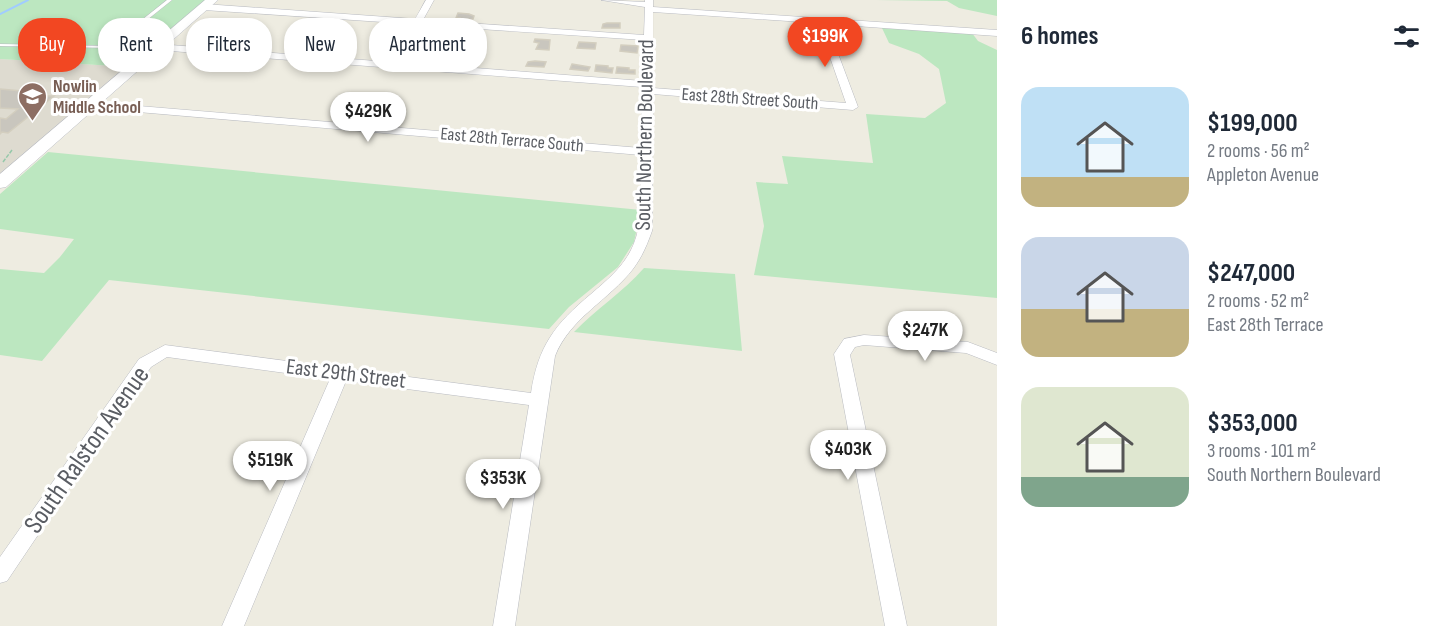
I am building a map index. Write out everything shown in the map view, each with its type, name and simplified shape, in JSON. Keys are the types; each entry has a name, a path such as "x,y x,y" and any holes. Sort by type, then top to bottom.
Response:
{"street":[{"path":"419,18 430,0"},
{"path":"605,0 822,21 997,33"},
{"path":"174,33 208,3 373,18"},
{"name":"South Northern Boulevard","path":"504,626 549,349 567,321 626,271 642,245 645,231 649,5"},
{"name":"East 28th Street South","path":"470,72 853,107 822,21"},
{"path":"487,27 648,38"},
{"name":"East 28th Street South","path":"174,48 369,63"},
{"path":"0,183 129,72"},
{"name":"East 28th Terrace South","path":"91,105 646,152"},
{"path":"896,626 842,354 850,343 864,340 968,348 997,359"},
{"name":"East 29th Street","path":"153,357 165,351 539,400"},
{"name":"South Ralston Avenue","path":"0,573 145,363 153,357"},
{"path":"233,626 341,373"}],"lane":[{"path":"0,45 110,47 170,0"}],"path":[{"path":"0,166 12,150"}],"shaded area":[{"name":"Nowlin Middle School","path":"0,59 18,60 18,72 86,72 86,64 98,65 98,72 124,72 0,177"}],"green space":[{"path":"0,0 208,0 174,29 174,18 98,18 98,65 86,64 86,18 18,18 18,60 0,59"},
{"path":"876,0 997,0 997,16 959,8 947,1"},
{"path":"882,28 972,33 978,41 997,50 997,298 754,275 764,226 756,182 788,184 782,156 873,163 866,114 925,118 946,103 939,69 919,54 889,43"},
{"path":"48,152 641,210 634,242 618,267 569,307 549,329 109,280 42,361 0,355 0,269 44,273 74,239 0,229 0,194"},
{"path":"644,268 735,274 742,351 574,332"}],"building":[{"path":"458,13 474,16 473,18 456,18"},
{"path":"620,23 620,28 602,28 603,24"},
{"path":"535,39 550,40 549,50 536,49 539,43 534,42"},
{"path":"579,42 596,43 595,49 577,48"},
{"path":"621,45 638,46 637,53 620,51"},
{"path":"528,62 546,62 544,67 526,66"},
{"path":"572,64 590,67 588,71 570,69"},
{"path":"596,65 613,68 612,73 595,71"},
{"path":"617,67 635,70 635,74 616,73"},
{"name":"Nowlin Middle School","path":"0,89 45,93 42,96 54,96 8,133 0,134 0,118 6,119 18,109 0,108"}],"waterway":[{"path":"0,14 28,0"}],"place":[{"name":"Nowlin Middle School","path":"32,122"}]}
